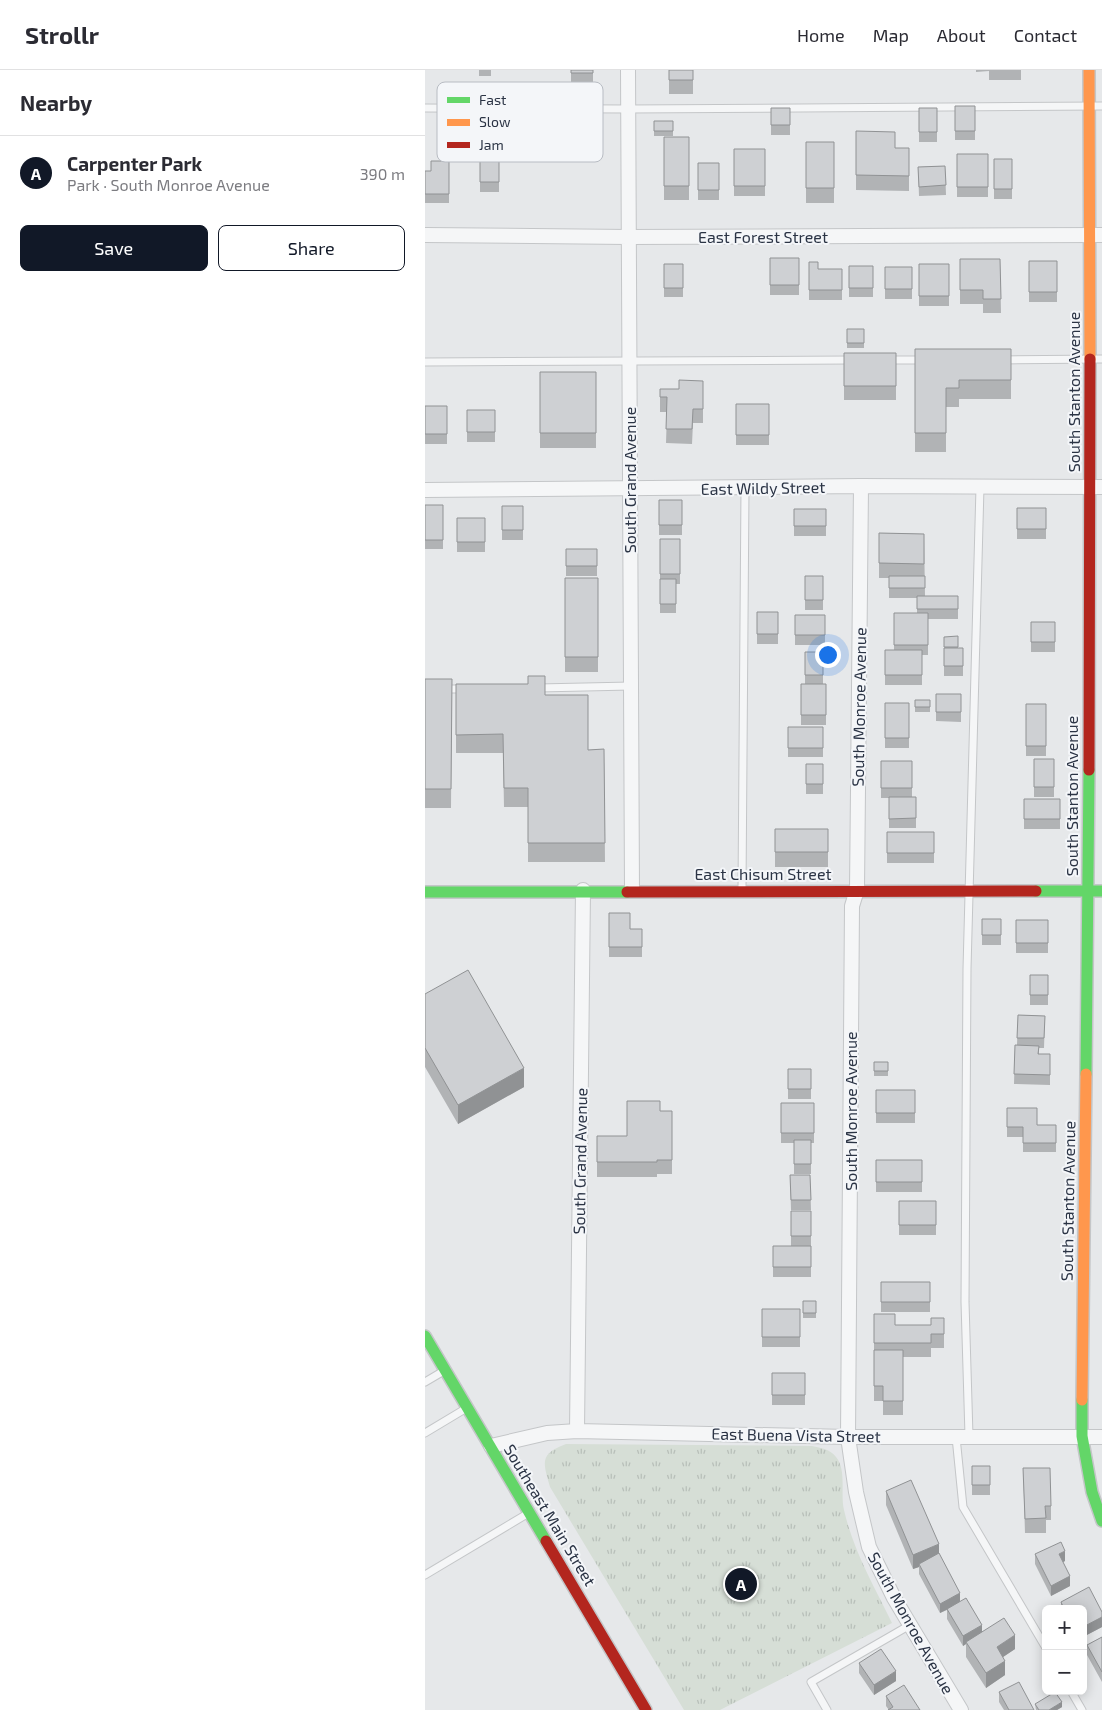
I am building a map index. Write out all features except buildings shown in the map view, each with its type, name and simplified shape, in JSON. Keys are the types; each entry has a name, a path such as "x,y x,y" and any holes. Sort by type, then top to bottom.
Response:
{"street":[{"name":"South Grand Avenue","path":"628,70 632,890"},
{"name":"South Stanton Avenue","path":"1089,70 1089,106 1096,235 1096,487 1087,891 1082,1436 1092,1492 1102,1520"},
{"name":"East Forest Street","path":"425,235 629,238 1096,235"},
{"name":"East Wildy Street","path":"425,490 861,486 1096,487"},
{"name":"South Monroe Avenue","path":"861,486 857,890 852,906 848,1437 856,1492 869,1547 894,1598 961,1710"},
{"name":"South Grand Avenue","path":"577,1432 583,890"},
{"name":"East Chisum Street","path":"425,892 583,890 1102,891"},
{"name":"Southeast Main Street","path":"425,1336 647,1710"},
{"name":"East Buena Vista Street","path":"491,1446 547,1433 577,1432 848,1437 1102,1437"}],"lane":[{"path":"603,108 1102,106"},
{"path":"992,360 1096,359"},
{"path":"425,362 865,360"},
{"path":"874,360 933,360"},
{"path":"980,487 967,969 963,1507 1042,1641"},
{"path":"742,890 745,488"},
{"path":"533,688 631,686"},
{"path":"425,689 474,689"},
{"path":"425,1382 445,1370"},
{"path":"425,1433 467,1407"},
{"path":"425,1575 529,1512"},
{"path":"827,1710 811,1682 910,1625"},
{"path":"1073,1695 1082,1710"}],"green space":[{"path":"566,1444 812,1446 822,1448 834,1454 841,1469 843,1504 848,1525 865,1568 892,1623 720,1710 684,1710 550,1487 545,1460 551,1451"}],"traffic: fast":[{"path":"1086,1074 1089,770"},
{"path":"1036,891 1102,891"},
{"path":"425,892 627,892"},
{"path":"425,1336 546,1541"},
{"path":"1082,1400 1082,1436 1092,1492 1102,1521"}],"traffic: slow":[{"path":"1089,70 1090,359"},
{"path":"1082,1400 1086,1074"}],"traffic: jam":[{"path":"1089,770 1090,359"},
{"path":"627,892 1036,891"},
{"path":"546,1541 646,1710"}],"place":[{"name":"Carpenter Park","path":"741,1584"}]}
